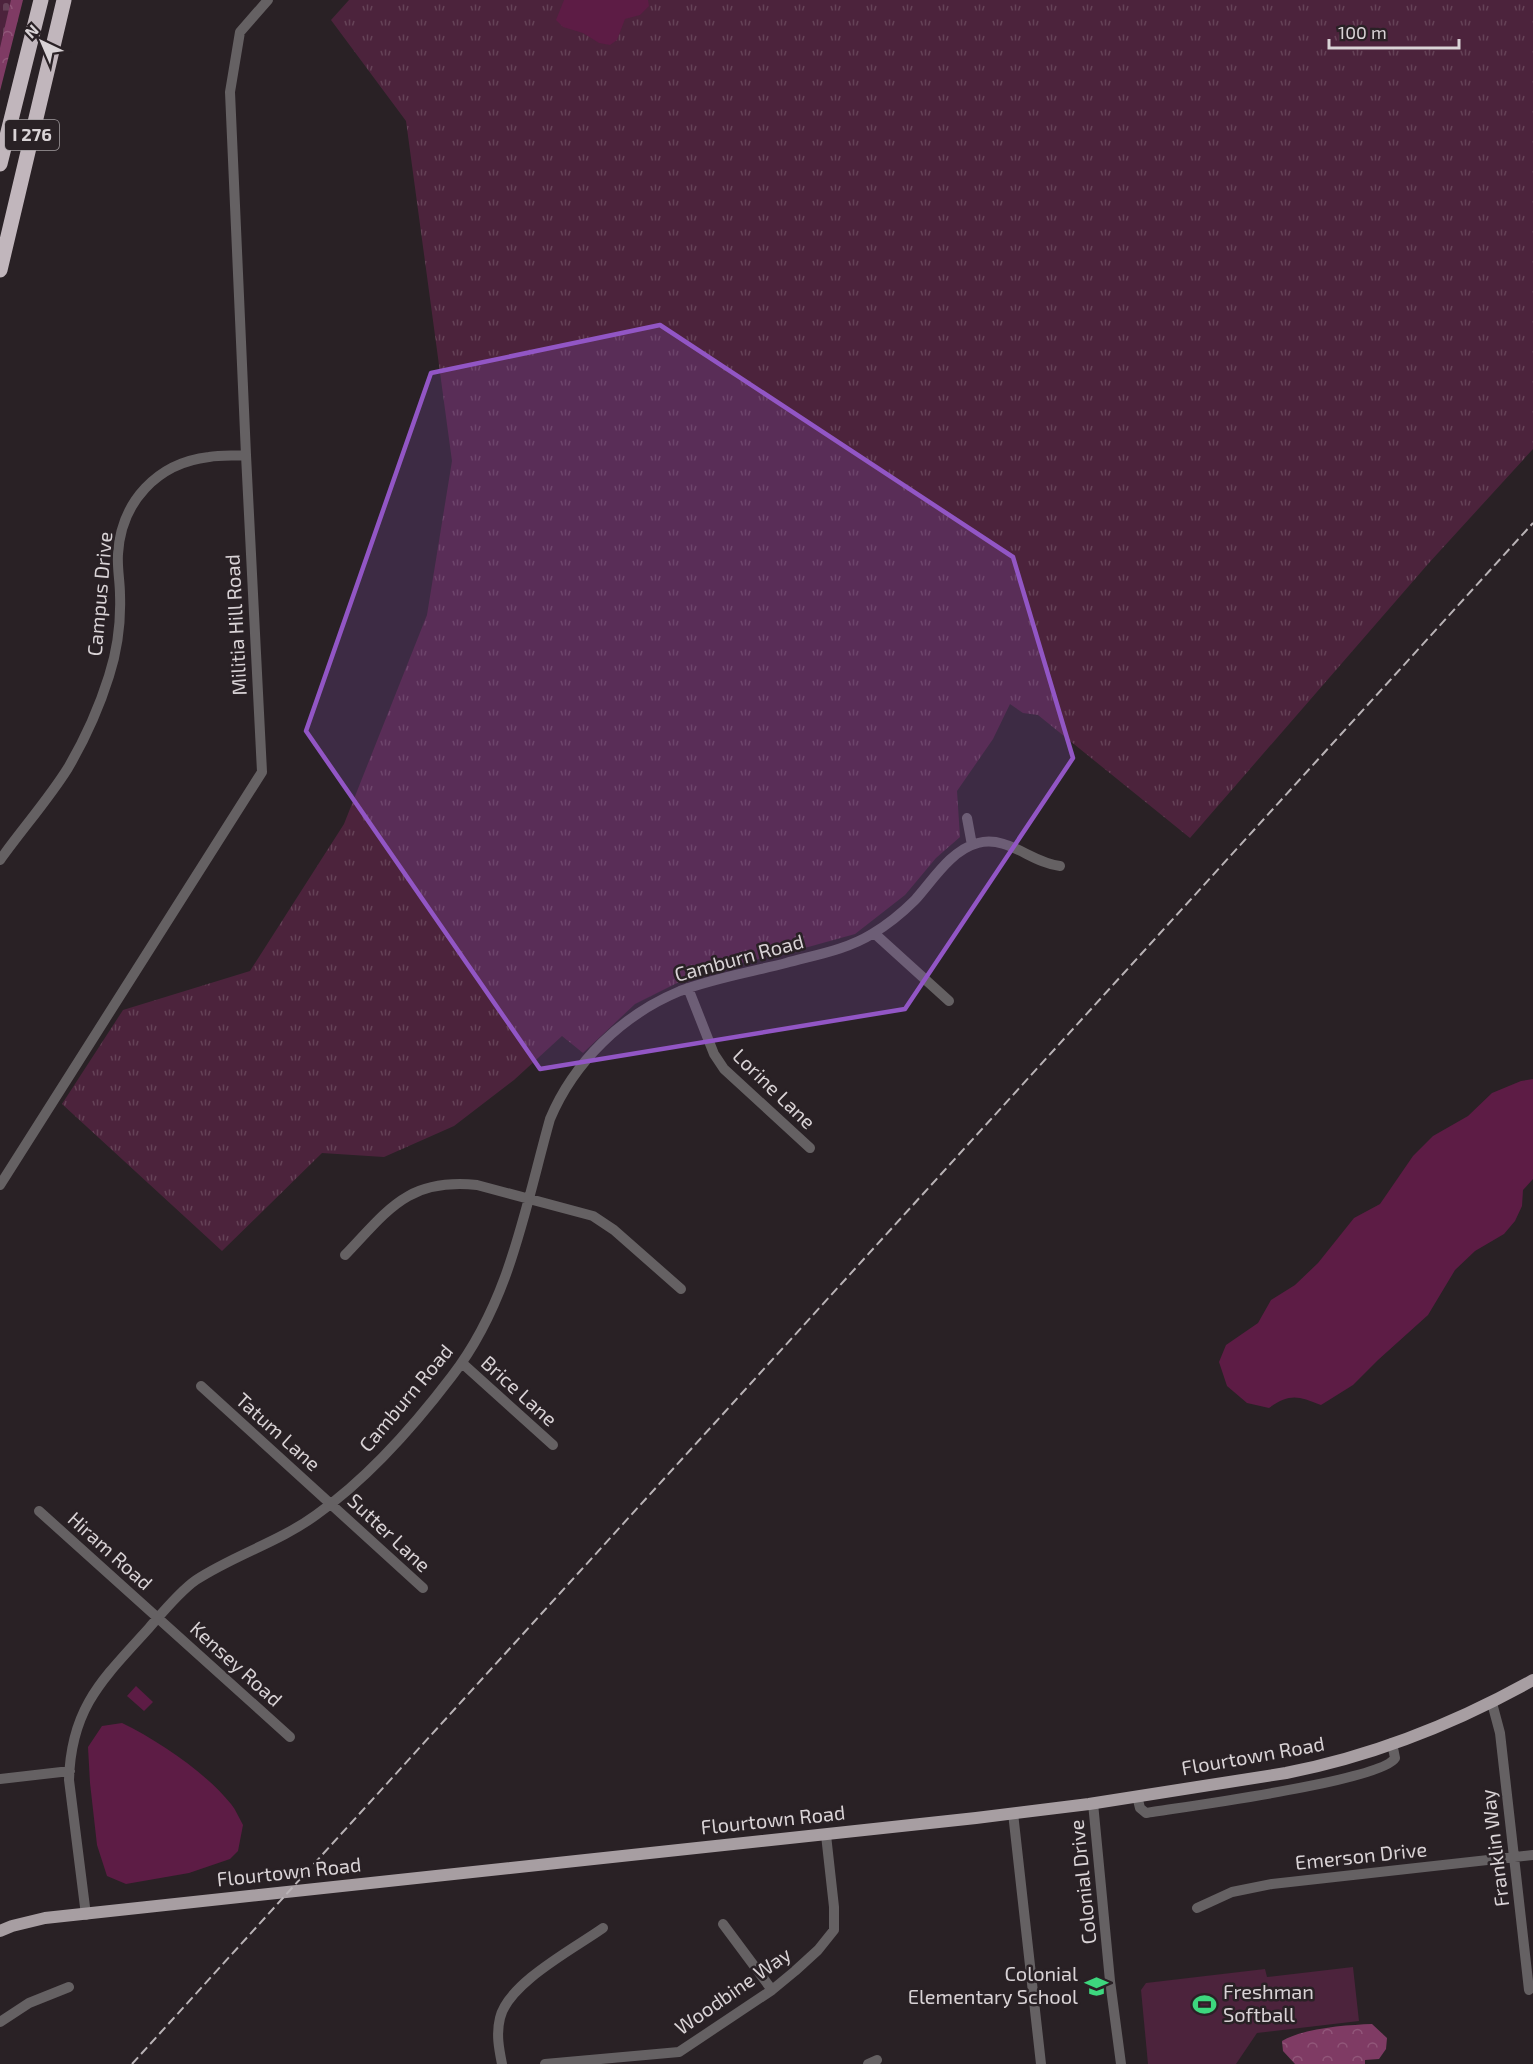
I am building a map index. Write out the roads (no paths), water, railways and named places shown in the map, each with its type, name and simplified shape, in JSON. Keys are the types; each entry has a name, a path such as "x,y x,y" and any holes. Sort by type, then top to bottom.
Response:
{"highway":[{"name":"I 276","path":"0,164 41,0"},
{"name":"I 276","path":"0,270 64,0"}],"main road":[{"name":"Flourtown Road","path":"0,1931 45,1918 1013,1813 1093,1803 1316,1767 1440,1726 1492,1703 1533,1680"}],"street":[{"name":"Militia Hill Road","path":"0,1185 262,772 230,92 240,32 268,0"},
{"name":"Campus Drive","path":"0,860 66,770 90,726 109,675 117,638 120,596 117,557 119,542 132,504 154,478 178,465 209,456 246,455"},
{"path":"968,818 972,845 988,841 1006,844 1039,862 1060,866"},
{"name":"Camburn Road","path":"86,1915 70,1771 73,1741 85,1706 94,1690 158,1618 194,1582 289,1533 343,1495 403,1434 462,1363 483,1329 505,1283 556,1104 591,1054 615,1030 665,998 688,988 827,953 874,933 903,912 951,860 972,845"},
{"path":"874,933 949,1001"},
{"name":"Lorine Lane","path":"688,988 718,1060 738,1083 810,1148"},
{"path":"345,1255 399,1201 412,1193 429,1186 447,1183 477,1185 593,1216 614,1230 681,1288"},
{"name":"Brice Lane","path":"462,1363 553,1445"},
{"name":"Tatum Lane","path":"201,1386 331,1504"},
{"name":"Sutter Lane","path":"331,1504 423,1588"},
{"name":"Hiram Road","path":"39,1511 158,1618"},
{"name":"Kensey Road","path":"158,1618 290,1737"},
{"name":"Franklin Way","path":"1492,1703 1500,1733 1529,1990"},
{"path":"1137,1796 1140,1808 1146,1813 1316,1785 1347,1778 1389,1764 1395,1758 1392,1743"},
{"path":"0,1779 70,1771"},
{"name":"Colonial Drive","path":"1093,1803 1110,1981 1121,2064"},
{"path":"1013,1813 1041,2064"},
{"name":"Woodbine Way","path":"545,2064 653,2060 679,2052 772,1989 818,1950 834,1930 834,1907 826,1835"},
{"name":"Emerson Drive","path":"1197,1908 1232,1892 1253,1887 1533,1855"},
{"path":"723,1924 772,1989"},
{"path":"502,2064 498,2042 500,2017 518,1988 603,1928"},
{"path":"0,2022 29,2003 69,1987"}],"railway":[{"path":"132,2064 1533,523"}],"place":[{"name":"Colonial Elementary School","path":"1096,1986"},
{"name":"Freshman Softball","path":"1205,2004"}]}
